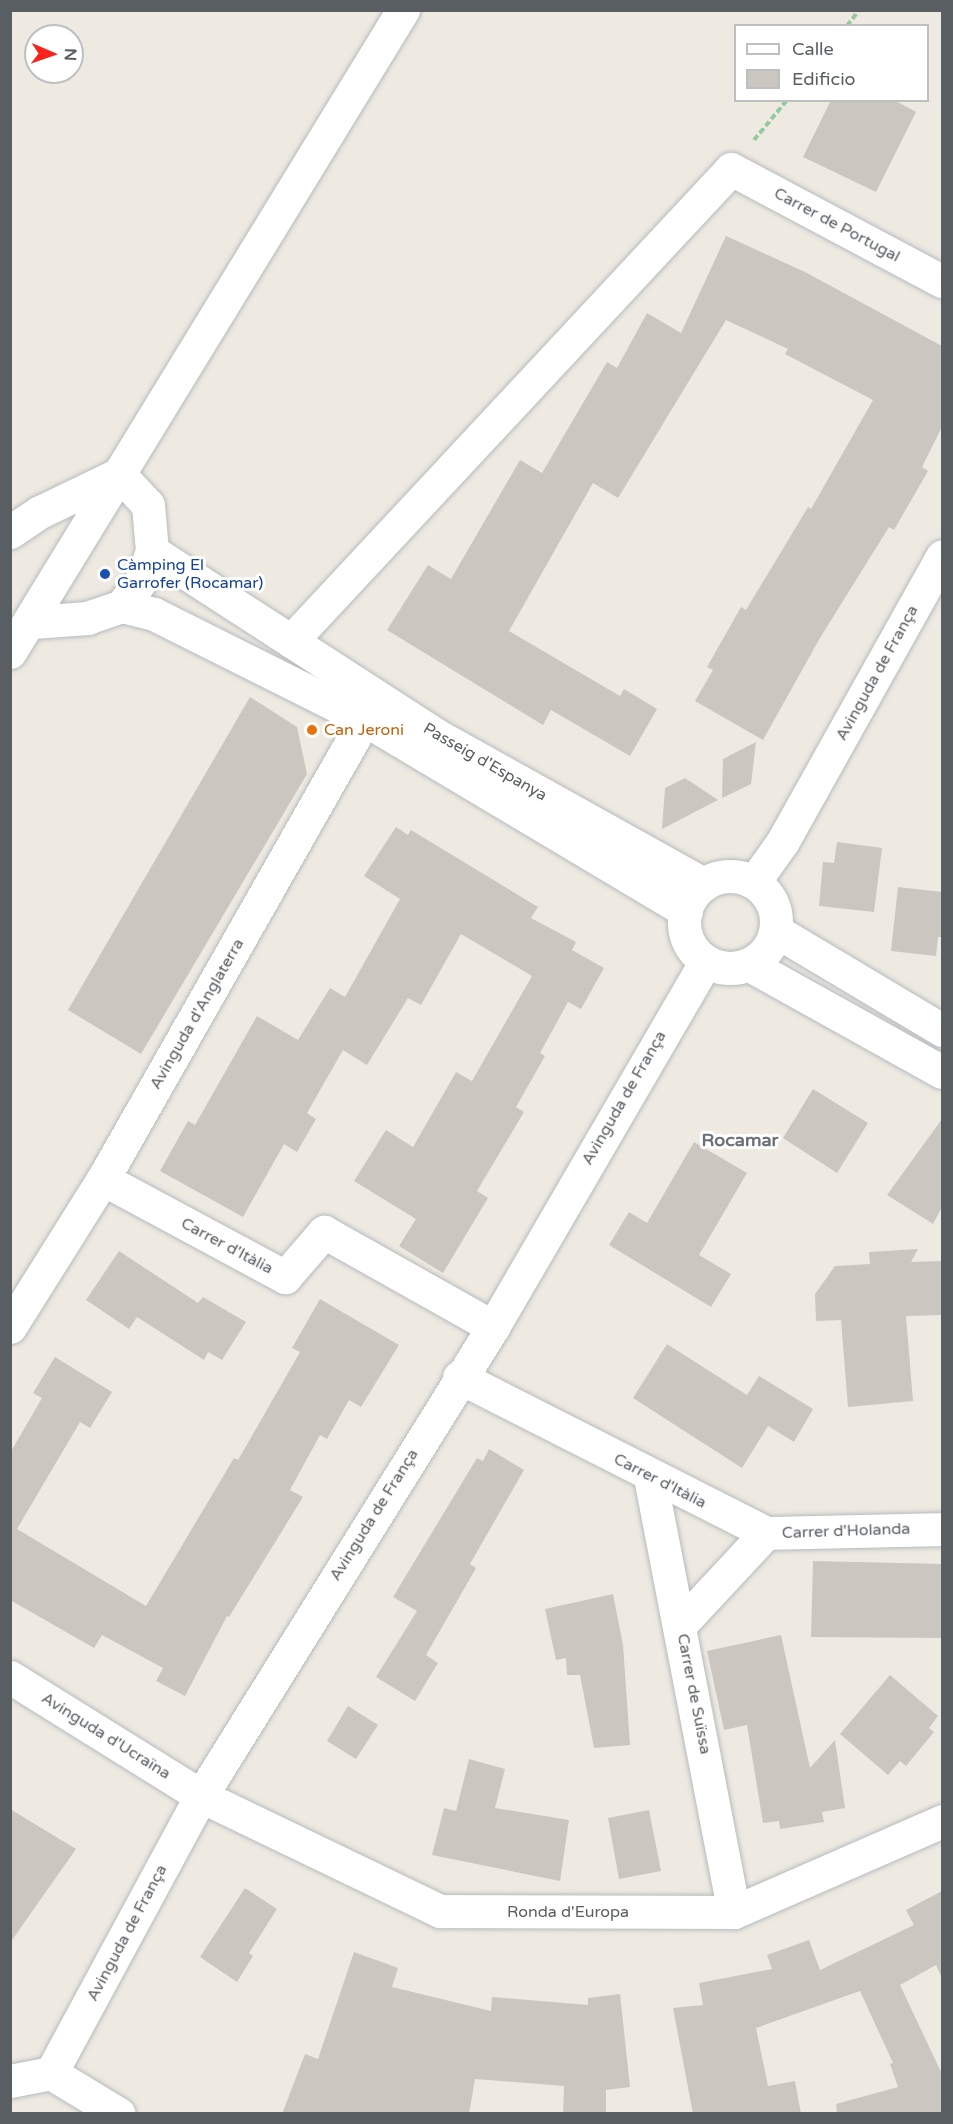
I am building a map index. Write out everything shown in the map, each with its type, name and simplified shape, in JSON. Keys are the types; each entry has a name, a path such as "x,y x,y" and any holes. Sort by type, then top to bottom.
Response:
{"street":[{"path":"10,652 32,622 119,474 403,10"},
{"path":"291,641 731,169"},
{"name":"Carrer de Portugal","path":"731,169 942,281"},
{"path":"10,532 40,512 119,474"},
{"path":"32,622 88,618 122,606 142,579 152,551 147,505 119,474"},
{"name":"Passeig d'Espanya","path":"152,551 291,641 371,708 686,911"},
{"name":"Avinguda de França","path":"754,882 783,841 942,556"},
{"name":"Passeig d'Espanya","path":"122,606 154,614 436,735 704,884"},
{"name":"Avinguda d'Anglaterra","path":"10,1327 103,1179 371,708"},
{"path":"738,876 754,882 768,895 776,912 776,932 761,956 748,964 734,968 706,961 692,948 685,930 686,911 692,896 704,884 720,877 738,876"},
{"path":"776,932 942,1030"},
{"name":"Avinguda de França","path":"51,2073 201,1796 459,1377 493,1327 706,961"},
{"path":"748,964 942,1072"},
{"name":"Carrer d'Itàlia","path":"103,1179 285,1277 324,1232 493,1327"},
{"name":"Carrer d'Itàlia","path":"459,1377 650,1477 766,1533"},
{"name":"Carrer de Suïssa","path":"650,1477 681,1624 734,1912"},
{"name":"Carrer d'Holanda","path":"681,1624 766,1533 942,1528"},
{"name":"Avinguda d'Ucraïna","path":"10,1677 201,1796"},
{"name":"Ronda d'Europa","path":"201,1796 440,1911 734,1912 942,1821"},
{"path":"10,2081 51,2073 118,2114"}],"path":[{"path":"848,24 859,10"},
{"path":"731,169 785,102"}],"building":[{"path":"830,102 898,102 916,112 876,192 803,157"},
{"path":"726,236 805,272 942,346 942,427 922,467 928,471 894,530 889,527 820,638 763,740 695,701 713,670 707,667 741,607 746,610 808,507 811,509 873,400 785,354 788,349 726,320 618,498 593,483 509,631 620,696 624,689 657,709 630,756 551,710 543,725 387,630 428,565 451,579 520,460 542,473 607,362 617,368 647,313 681,333"},
{"path":"250,697 297,727 307,774 141,1054 68,1010"},
{"path":"756,742 751,784 722,798 723,759"},
{"path":"685,778 718,800 662,829 665,788"},
{"path":"396,827 408,835 411,830 538,907 531,918 576,942 572,950 604,968 581,1009 568,1002 540,1053 545,1056 516,1107 524,1112 477,1191 488,1198 443,1273 399,1246 416,1219 354,1181 386,1130 413,1147 456,1072 472,1081 532,976 461,934 421,1005 408,998 367,1065 343,1050 307,1113 316,1119 297,1152 284,1144 243,1217 160,1171 188,1121 195,1125 257,1016 298,1040 330,988 345,997 400,899 364,876"},
{"path":"837,842 882,848 874,912 819,906 823,862 834,863"},
{"path":"898,887 942,892 942,937 938,937 936,956 891,951"},
{"path":"813,1089 868,1123 837,1173 783,1138"},
{"path":"942,1119 942,1207 933,1224 887,1195"},
{"path":"694,1142 747,1173 699,1255 731,1274 711,1307 609,1245 629,1212 647,1223"},
{"path":"918,1249 911,1262 942,1261 942,1315 906,1316 913,1401 848,1407 841,1320 816,1321 815,1294 835,1266 870,1264 869,1252"},
{"path":"119,1251 198,1303 203,1297 246,1322 222,1360 208,1352 204,1360 137,1317 129,1329 86,1300"},
{"path":"320,1299 399,1345 361,1407 349,1400 327,1439 320,1435 290,1490 303,1497 229,1617 227,1616 185,1696 156,1681 163,1668 102,1635 94,1648 10,1600 10,1453 42,1398 33,1393 55,1357 112,1392 90,1428 80,1422 17,1529 146,1606 234,1458 238,1460 300,1352 292,1348"},
{"path":"667,1344 747,1395 759,1376 813,1409 794,1442 768,1426 742,1468 633,1398"},
{"path":"489,1449 524,1470 470,1564 476,1568 426,1655 438,1663 415,1701 376,1677 417,1611 393,1597 477,1458 483,1461"},
{"path":"813,1561 942,1564 942,1638 811,1637"},
{"path":"613,1594 623,1645 630,1745 594,1748 580,1675 567,1675 566,1658 556,1660 545,1609"},
{"path":"781,1635 810,1768 835,1740 845,1808 822,1812 824,1822 780,1829 779,1821 763,1823 747,1725 724,1730 707,1651"},
{"path":"890,1675 938,1716 929,1728 934,1732 906,1766 900,1761 888,1775 840,1734"},
{"path":"348,1706 378,1725 356,1759 327,1741"},
{"path":"469,1759 505,1769 495,1808 569,1820 560,1881 432,1855 444,1808 456,1811"},
{"path":"10,1809 76,1849 10,1943"},
{"path":"649,1810 661,1871 619,1879 608,1818"},
{"path":"245,1888 277,1909 249,1953 253,1956 237,1982 200,1957"},
{"path":"942,1891 942,1978 936,1965 900,1985 942,2074 942,2114 837,2114 836,2104 898,2087 890,2064 893,2063 860,1991 756,2028 768,2086 795,2081 801,2114 693,2114 673,2008 703,2005 699,1983 772,1969 767,1955 809,1940 820,1970 914,1925 906,1910"},
{"path":"354,1952 398,1968 392,1987 491,2011 492,1997 588,2005 588,1998 620,1994 630,2087 606,2090 606,2114 563,2114 564,2086 475,2079 469,2114 282,2114 305,2054 318,2059"}],"place":[{"name":"Càmping El Garrofer (Rocamar)","path":"105,574"},
{"name":"Can Jeroni","path":"312,730"}],"district":[{"name":"Rocamar","path":"740,1140"}]}
